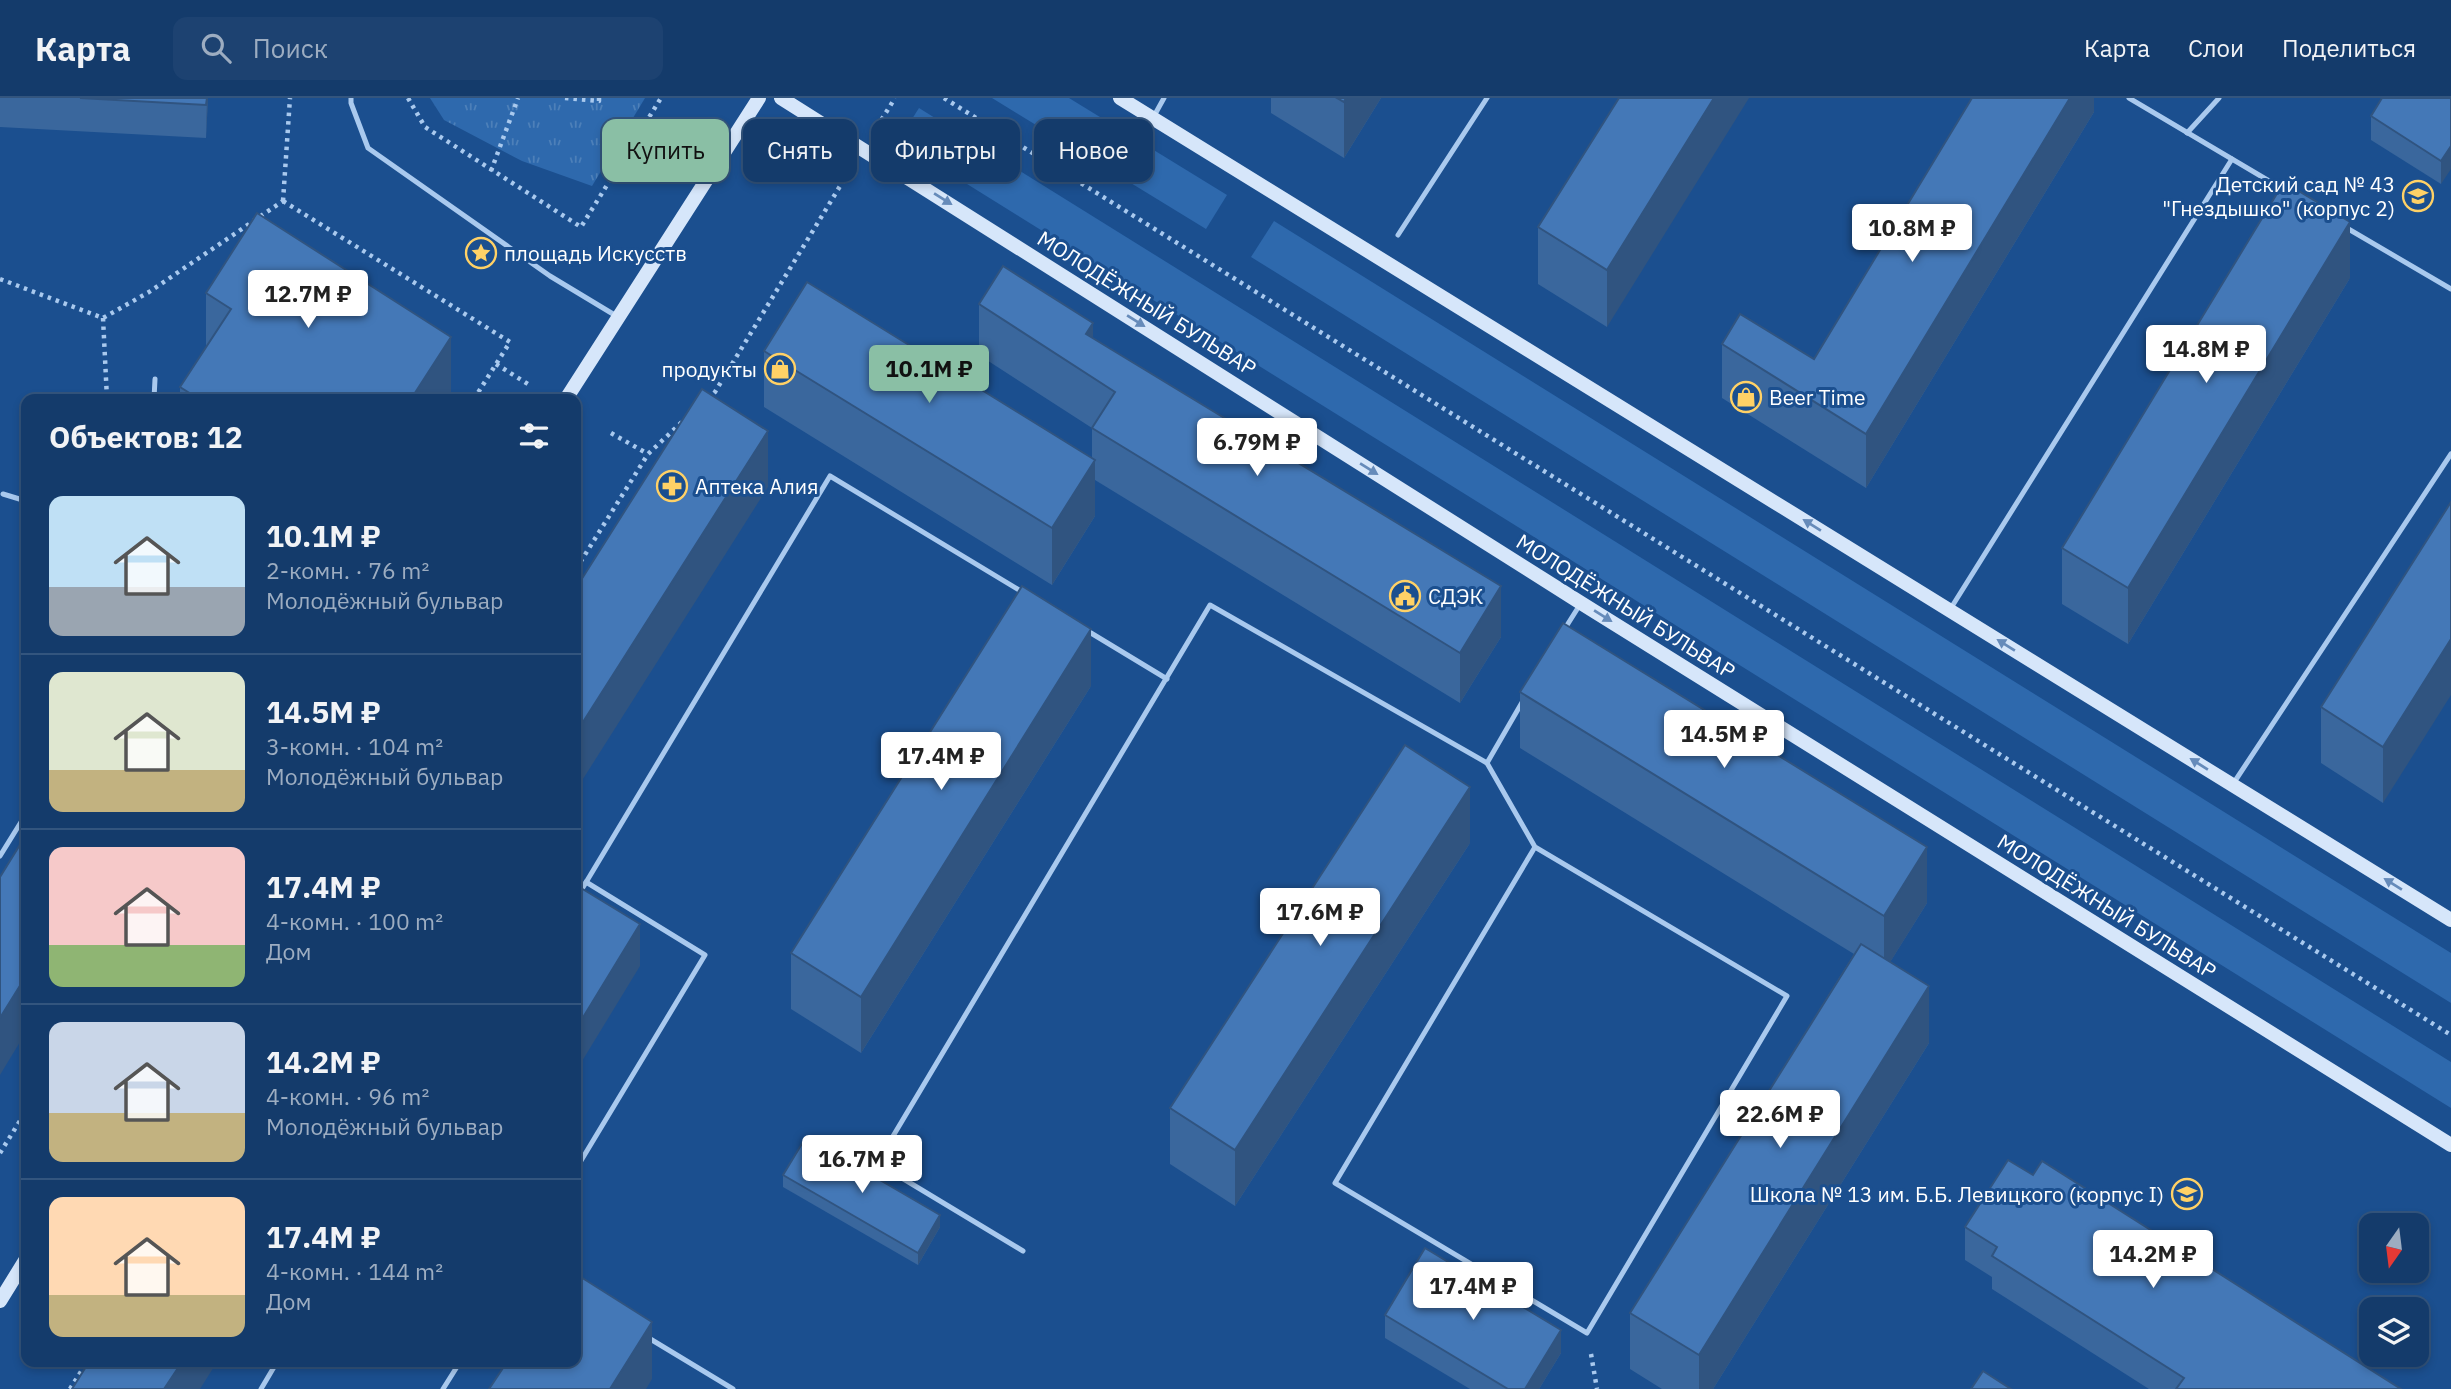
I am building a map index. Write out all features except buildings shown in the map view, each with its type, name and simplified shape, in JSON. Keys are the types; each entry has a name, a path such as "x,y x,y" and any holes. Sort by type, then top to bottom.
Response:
{"main road":[{"path":"569,394 759,98"},
{"name":"МОЛОДЁЖНЫЙ БУЛЬВАР","path":"782,98 1581,603 2451,1145"},
{"path":"1120,98 2451,920"},
{"path":"0,1301 21,1267"}],"lane":[{"path":"351,98 368,148 550,276 618,317"},
{"path":"1153,118 1164,98"},
{"path":"1398,235 1487,98"},
{"path":"2129,98 2289,194"},
{"path":"2187,133 2220,98"},
{"path":"1950,610 2232,159"},
{"path":"2336,221 2451,289"},
{"path":"154,394 155,379"},
{"path":"2233,785 2451,454"},
{"path":"581,890 830,476 1028,595"},
{"path":"3,494 21,499"},
{"path":"1559,639 1581,603"},
{"path":"1023,1251 877,1163 1210,605 1487,763 1535,846 1787,996 1587,1333 1335,1183 1535,846"},
{"path":"1074,623 1167,679"},
{"path":"1487,763 1526,695"},
{"path":"0,856 21,822"},
{"path":"581,1160 705,955 586,882"},
{"path":"643,1335 733,1389"},
{"path":"261,1389 274,1367"},
{"path":"443,1389 457,1367"}],"path":[{"path":"283,201 290,98"},
{"path":"408,98 425,127 491,172 581,227 661,98"},
{"path":"491,172 518,98"},
{"path":"565,98 599,101 599,98"},
{"path":"882,119 895,98"},
{"path":"944,98 2451,1035"},
{"path":"705,401 715,393 843,182"},
{"path":"103,318 149,292 283,201"},
{"path":"283,201 510,342 477,394"},
{"path":"0,279 103,318"},
{"path":"103,318 107,394"},
{"path":"496,364 531,386"},
{"path":"581,561 648,454 686,419"},
{"path":"611,433 648,454"},
{"path":"0,1153 21,1119"},
{"path":"1587,1333 1597,1389"},
{"path":"70,1389 84,1367"}],"green space":[{"path":"430,98 645,98 632,119 602,119 602,169 592,186 522,161 444,120"},
{"path":"992,98 1069,98 1103,119 1034,119 1034,124"},
{"path":"919,108 937,119 912,119"},
{"path":"1153,150 1227,195 1206,229 1129,182 1153,182"},
{"path":"1020,171 2451,1062 2451,1108 964,182 1020,182"},
{"path":"1274,221 2451,953 2451,1003 1251,257"}],"place":[{"name":"Детский сад № 43 \"Гнездышко\" (корпус 2)","path":"2418,196"},
{"name":"площадь Искусств","path":"481,253"},
{"name":"продукты","path":"780,369"},
{"name":"Beer Time","path":"1746,397"},
{"name":"Аптека Алия","path":"672,486"},
{"name":"СДЭК","path":"1405,596"},
{"name":"Школа № 13 им. Б.Б. Левицкого (корпус I)","path":"2187,1194"}]}
